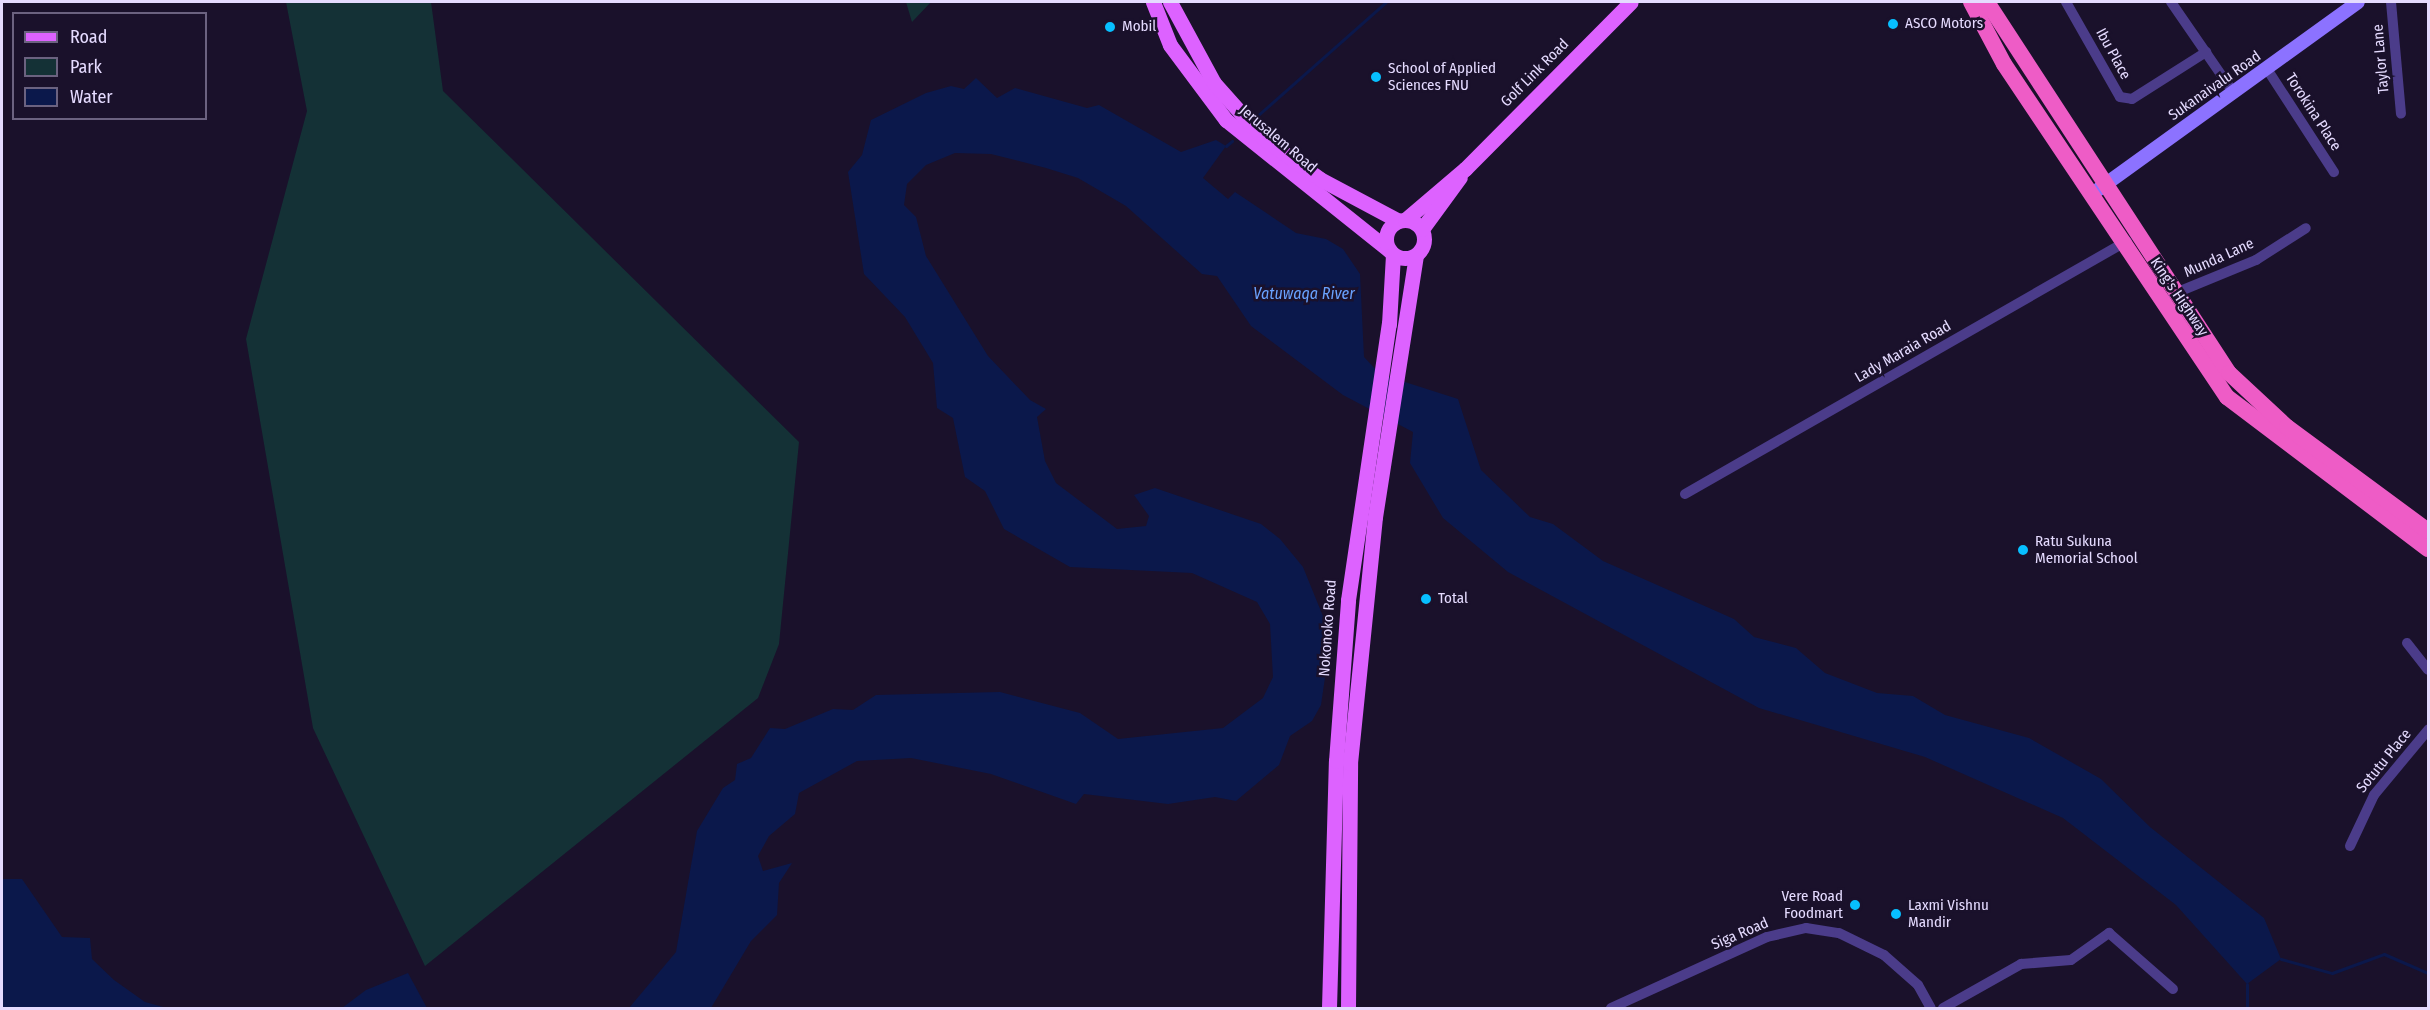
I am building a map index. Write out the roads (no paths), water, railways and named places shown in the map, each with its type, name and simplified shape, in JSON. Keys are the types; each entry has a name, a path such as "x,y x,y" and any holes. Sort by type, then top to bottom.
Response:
{"highway":[{"name":"King's Highway","path":"1971,2 2004,64 2097,191"},
{"name":"King's Highway","path":"1987,2 2097,191 2228,397 2428,549"},
{"name":"King's Highway","path":"2128,240 2174,294 2240,387 2428,531"}],"main road":[{"name":"Jerusalem Road","path":"1153,2 1170,45 1226,120 1391,252"},
{"name":"Jerusalem Road","path":"1170,2 1214,83 1256,132 1320,179 1402,220"},
{"name":"Golf Link Road","path":"1402,220 1465,169 1631,2"},
{"name":"Sukanaivalu Road","path":"2097,191 2358,2"},
{"name":"Golf Link Road","path":"1422,229 1465,169"},
{"path":"1402,220 1422,229 1424,240 1416,255 1391,252 1387,233 1402,220"},
{"name":"Nokonoko Road","path":"1329,1008 1356,517 1381,363 1391,252"},
{"name":"Nokonoko Road","path":"1348,1008 1347,710 1416,255"}],"street":[{"name":"Ibu Place","path":"2067,2 2120,97 2132,99 2206,52"},
{"path":"2171,2 2233,92"},
{"name":"Taylor Lane","path":"2391,2 2401,114"},
{"name":"Torokina Place","path":"2267,69 2334,172"},
{"name":"Munda Lane","path":"2174,294 2256,260 2306,228"},
{"name":"Lady Maraia Road","path":"1685,494 2128,240"},
{"path":"2407,643 2428,670"},
{"name":"Sotutu Place","path":"2350,846 2374,795 2428,730"},
{"name":"Siga Road","path":"1611,1008 1767,937 1806,928 1839,933 1884,955 1918,985 1931,1008"},
{"path":"1943,1008 2021,964 2071,960 2109,933 2173,989"}],"water":[{"name":"Vatuwaqa River","path":"976,78 997,98 1015,88 1087,108 1099,105 1181,152 1216,140 1226,146 1203,178 1228,199 1235,192 1296,233 1326,239 1343,249 1360,274 1364,357 1380,374 1458,399 1481,470 1530,517 1553,524 1603,561 1734,619 1754,637 1796,648 1825,673 1877,693 1913,696 1945,715 2029,738 2101,779 2150,827 2264,918 2281,959 2247,984 2176,905 2063,818 1925,757 1759,708 1508,572 1443,518 1410,463 1413,432 1343,395 1251,326 1217,276 1202,274 1126,206 1078,178 1046,168 991,154 955,153 926,165 907,184 904,205 916,217 926,256 988,356 1030,400 1046,409 1037,417 1045,461 1056,483 1117,529 1146,526 1149,516 1134,495 1155,488 1261,524 1280,539 1303,567 1331,636 1321,705 1312,721 1290,736 1279,765 1236,801 1215,797 1168,804 1084,794 1076,804 991,774 911,758 857,761 799,793 795,814 769,836 758,856 763,871 792,863 779,883 777,915 751,941 711,1008 629,1008 676,952 697,831 723,788 735,780 737,764 751,758 770,728 785,729 833,709 853,710 876,695 1000,692 1080,713 1118,739 1223,728 1263,698 1273,677 1270,624 1257,602 1192,573 1070,567 1004,529 985,491 965,477 953,418 937,408 933,363 905,317 864,274 848,172 862,155 871,120 926,93 951,86 964,89"},
{"path":"2,879 22,879 62,937 90,938 92,959 114,980 145,1002 167,1008 2,1008"},
{"path":"408,973 427,1008 342,1008 366,990"}],"waterway":[{"path":"1257,116 1386,2"},
{"path":"1226,146 1232,141"},
{"path":"2281,959 2332,973 2384,954 2428,973"},
{"path":"2247,984 2247,1008"}],"place":[{"name":"ASCO Motors","path":"1893,24"},
{"name":"Mobil","path":"1110,27"},
{"name":"School of Applied Sciences FNU","path":"1376,77"},
{"name":"Ratu Sukuna Memorial School","path":"2023,550"},
{"name":"Total","path":"1426,599"},
{"name":"Vere Road Foodmart","path":"1855,905"},
{"name":"Laxmi Vishnu Mandir","path":"1896,914"}]}
